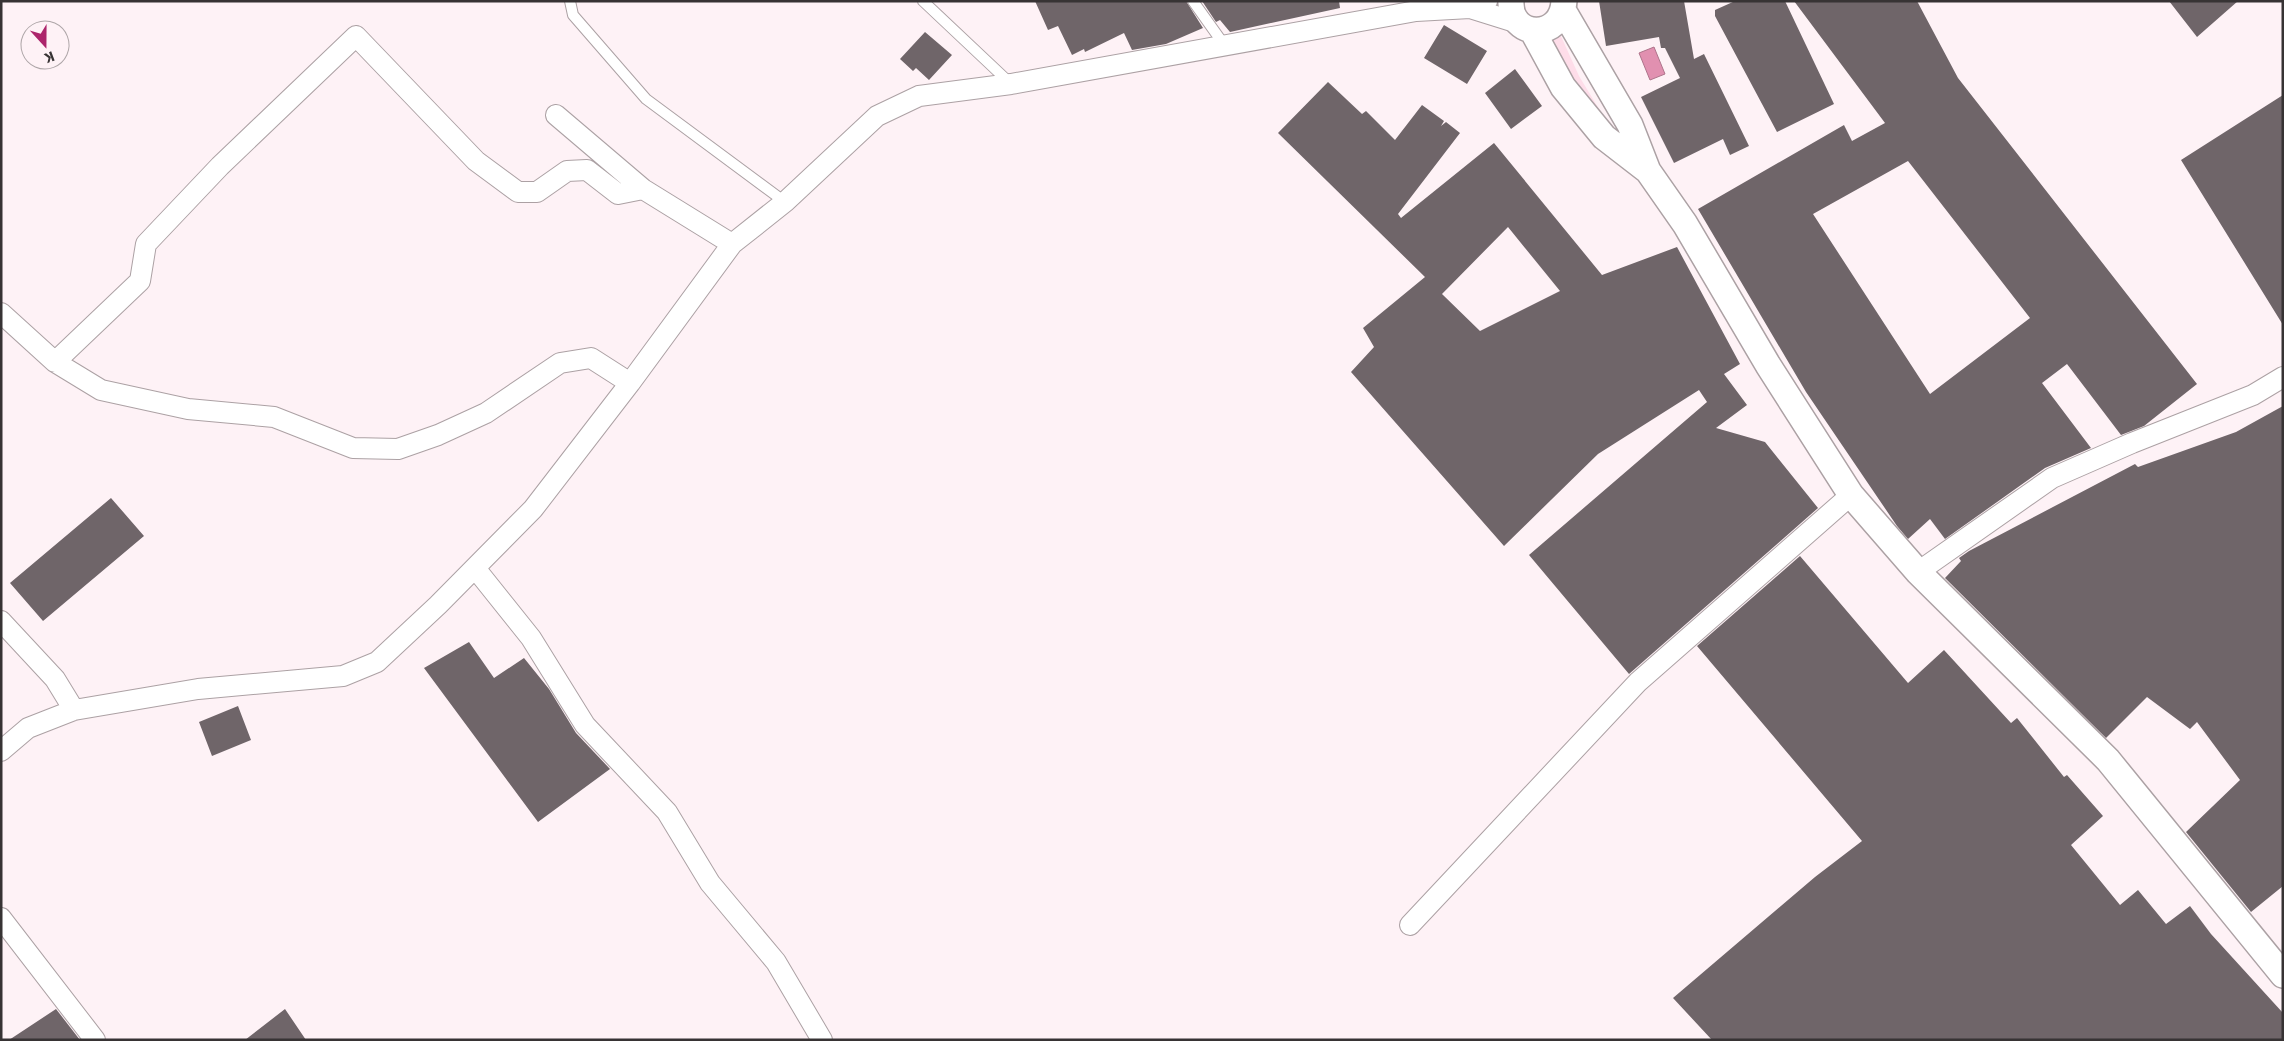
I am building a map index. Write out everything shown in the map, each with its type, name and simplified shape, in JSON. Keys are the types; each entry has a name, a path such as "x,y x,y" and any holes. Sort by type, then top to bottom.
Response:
{"street":[{"path":"1,752 28,728 74,710 198,689 343,676 378,662 533,509 630,383 732,244 784,202 877,116 918,96 1011,84 1225,46 1408,6 1479,4 1548,28 1560,18 1563,6"},
{"path":"1563,6 1630,125 1648,171 1685,224 1768,364 1851,495 1918,572 2108,760 2283,975"},
{"path":"1521,18 1563,86 1604,137 1648,171"},
{"path":"55,362 140,281 146,244 220,166 356,36 476,161 518,192 537,192 567,170 587,170 618,194 643,189"},
{"path":"556,115 643,189 732,244"},
{"path":"1,313 55,362 101,390 188,409 274,417 353,448 398,449 438,435 486,413 560,363 591,358 630,383"},
{"path":"1918,572 2052,478 2132,443 2253,395 2283,378"},
{"path":"1410,926 1638,682 1851,495"},
{"path":"475,568 530,638 585,725 666,812 710,883 776,962 822,1040"},
{"path":"1,621 55,679 74,710"},
{"path":"1,918 95,1040"}],"lane":[{"path":"570,1 573,15 646,99 784,202"},
{"path":"923,1 1011,84"},
{"path":"1193,1 1225,46"}],"shaded area":[{"path":"1560,34 1579,76 1608,124 1571,84 1546,40"},
{"path":"1654,47 1665,74 1650,80 1639,53"}],"building":[{"path":"1035,1 1186,1 1203,28 1166,44 1132,50 1124,33 1085,52 1084,49 1072,55 1058,26 1048,30"},
{"path":"1202,1 1339,1 1340,8 1230,32 1220,20 1216,22"},
{"path":"1599,1 1684,1 1694,59 1704,54 1749,146 1730,155 1723,139 1674,163 1641,97 1680,78 1665,48 1661,48 1659,37 1606,46"},
{"path":"1735,1 1785,1 1834,104 1777,132 1715,16 1715,10"},
{"path":"1794,1 1917,1 1958,78 2197,384 2144,426 2121,435 2067,364 2042,383 2091,448 2045,468 1945,539 1930,519 1908,539 1897,526 1806,392 1698,209 1844,125 1852,141 1885,123","holes":["1908,161 2030,318 1930,394 1813,214"]},
{"path":"2169,1 2238,1 2197,37"},
{"path":"1444,25 1487,51 1467,84 1424,58"},
{"path":"925,32 952,55 929,80 916,68 913,71 900,59"},
{"path":"1515,69 1542,106 1511,129 1485,93"},
{"path":"1328,82 1362,114 1366,111 1395,140 1422,105 1444,121 1441,126 1446,122 1460,133 1398,214 1401,218 1494,143 1602,275 1677,247 1740,364 1724,374 1747,405 1716,428 1765,442 1818,508 1629,674 1529,555 1707,402 1699,390 1598,454 1504,546 1351,372 1374,347 1363,328 1425,277 1278,133","holes":["1508,227 1560,291 1480,331 1442,294"]},
{"path":"2283,95 2283,325 2181,160"},
{"path":"2283,406 2283,886 2251,912 2186,832 2240,780 2197,722 2190,729 2147,697 2106,738 1945,578 1961,561 1959,558 1969,551 2135,464 2138,467 2236,432"},
{"path":"111,498 144,536 43,621 10,583"},
{"path":"1800,556 1908,683 1944,650 2011,723 2017,718 2064,777 2067,775 2103,816 2071,845 2120,905 2138,890 2166,924 2190,906 2211,934 2283,1013 2283,1040 1712,1040 1673,998 1815,877 1862,841 1697,646"},
{"path":"469,642 494,678 524,658 549,689 576,733 610,769 538,822 424,668"},
{"path":"238,706 251,740 212,756 199,722"},
{"path":"56,1009 80,1040 9,1040"},
{"path":"285,1009 306,1040 245,1040"}]}
